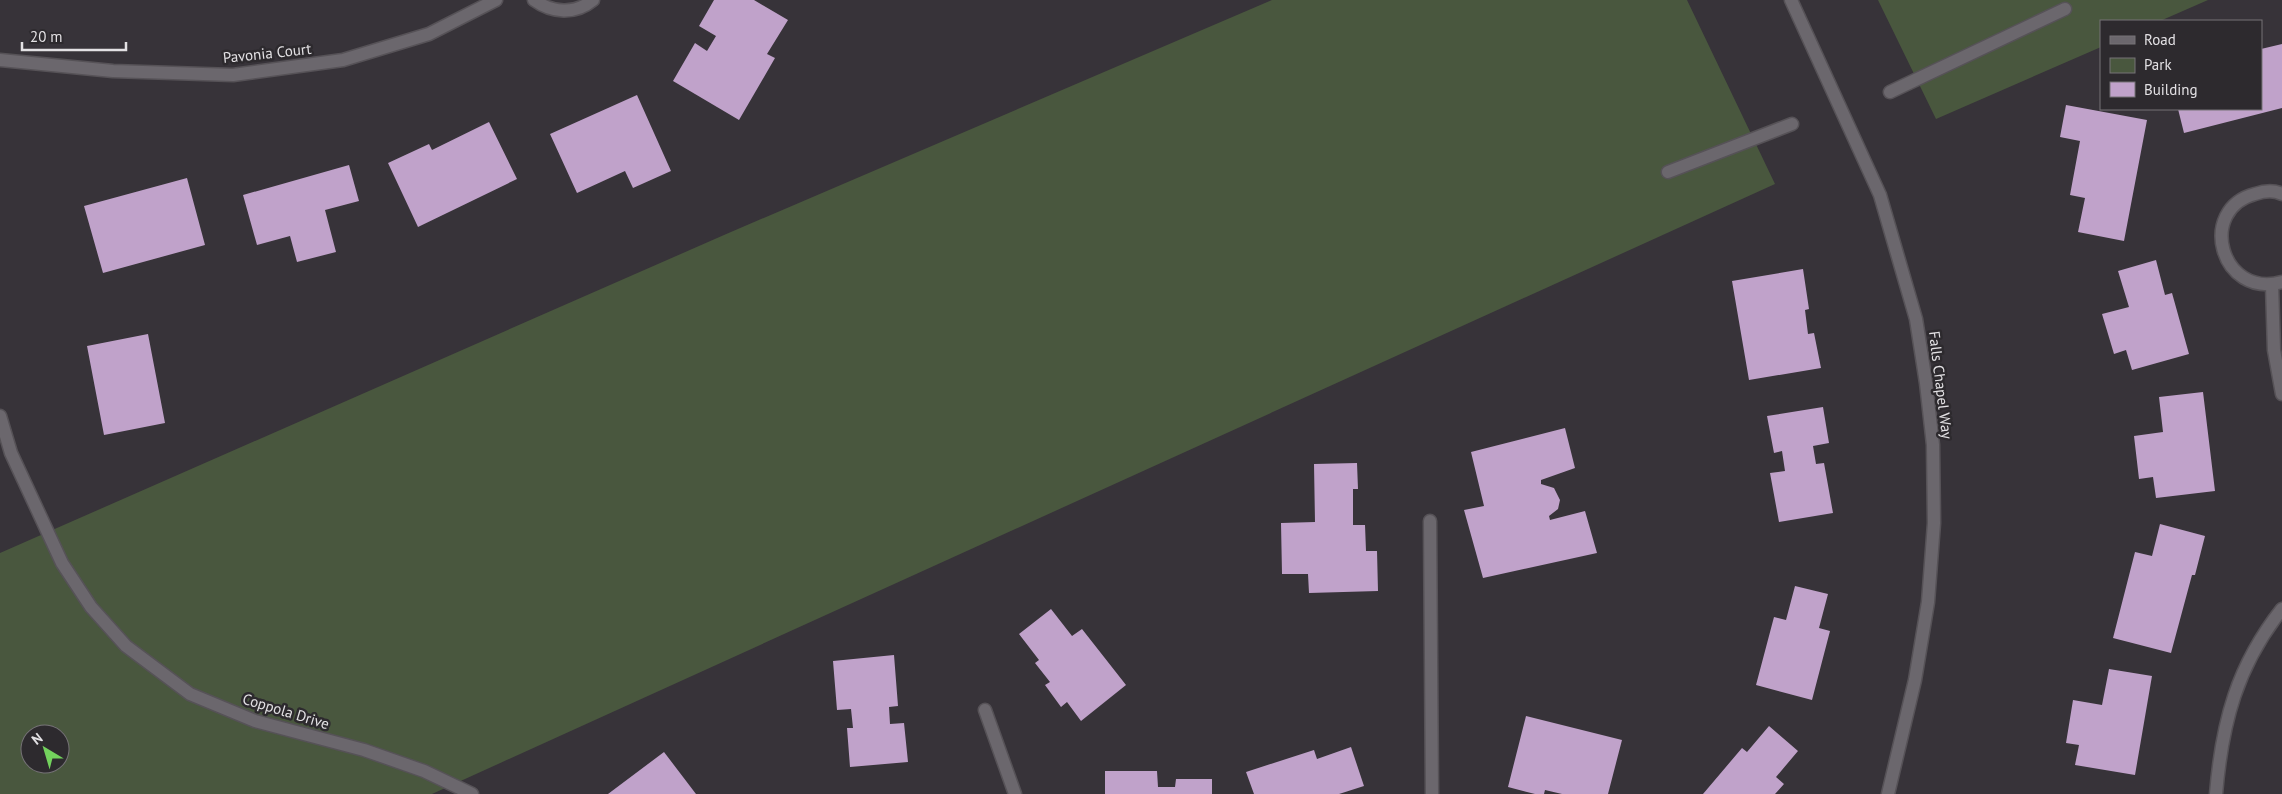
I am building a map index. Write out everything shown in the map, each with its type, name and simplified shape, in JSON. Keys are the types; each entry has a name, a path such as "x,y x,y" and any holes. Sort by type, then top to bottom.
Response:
{"street":[{"name":"Pavonia Court","path":"0,60 113,71 233,76 343,60 429,34 496,0"},
{"path":"534,0 544,7 558,11 573,10 588,5 593,0"},
{"name":"Falls Chapel Way","path":"1792,0 1880,195 1916,319 1926,383 1933,445 1934,504 1928,602 1915,680 1888,794"},
{"path":"1890,92 2065,9"},
{"path":"1668,172 1792,124"},
{"path":"2282,194 2264,192 2250,195 2237,203 2228,215 2222,228 2223,250 2233,269 2244,278 2257,284 2277,284 2274,350 2282,394"},
{"name":"Coppola Drive","path":"0,416 11,452 62,563 91,607 126,646 190,694 255,721 364,750 424,770 472,794"},
{"path":"1430,521 1432,794"},
{"path":"2216,794 2224,729 2235,694 2248,660 2266,629 2282,609"},
{"path":"985,710 1015,794"}],"green space":[{"path":"1272,0 1687,0 1775,184 432,794 0,794 0,553 724,235"},
{"path":"1878,0 2208,0 2162,20 2100,20 2100,47 1936,119"}],"building":[{"path":"714,0 754,0 788,20 767,54 775,58 739,120 673,81 695,43 707,51 716,36 699,26"},
{"path":"2282,44 2282,108 2184,133 2178,110 2262,110 2262,49"},
{"path":"637,95 671,171 633,188 625,171 577,193 550,134"},
{"path":"2066,105 2147,120 2124,241 2078,232 2085,198 2070,195 2080,141 2060,137"},
{"path":"489,122 517,179 418,227 388,163 429,144 432,150"},
{"path":"349,165 359,201 325,210 336,252 297,262 290,236 257,245 243,195"},
{"path":"187,178 205,245 103,273 84,206"},
{"path":"2156,260 2165,295 2172,293 2189,354 2132,370 2126,350 2114,354 2102,314 2129,307 2118,271"},
{"path":"1803,269 1809,309 1805,310 1808,334 1814,333 1821,368 1749,380 1732,281"},
{"path":"148,334 165,423 104,435 87,346"},
{"path":"2203,392 2215,491 2156,498 2153,477 2139,479 2134,436 2163,432 2159,397"},
{"path":"1823,407 1829,443 1813,446 1816,464 1824,463 1833,513 1779,522 1770,473 1785,471 1782,451 1774,453 1767,416"},
{"path":"1565,428 1575,468 1541,480 1541,484 1554,488 1560,500 1558,509 1549,516 1550,520 1585,511 1597,553 1483,578 1464,510 1484,506 1471,452"},
{"path":"1357,463 1358,489 1353,489 1353,525 1365,525 1366,551 1377,551 1378,591 1309,593 1308,574 1282,574 1281,523 1315,522 1314,464"},
{"path":"2160,524 2205,536 2195,575 2192,575 2171,653 2113,638 2135,552 2152,556"},
{"path":"1795,586 1828,594 1819,628 1830,631 1812,700 1756,685 1774,617 1786,620"},
{"path":"1051,609 1072,636 1082,629 1126,685 1081,721 1067,702 1061,707 1045,685 1050,682 1035,663 1039,660 1019,634"},
{"path":"894,655 898,706 889,707 890,724 904,723 908,762 850,767 847,728 853,728 851,709 837,710 833,661"},
{"path":"2109,669 2152,676 2135,775 2075,765 2079,745 2066,743 2073,700 2102,705"},
{"path":"1526,716 1622,740 1608,794 1562,794 1545,790 1544,794 1535,794 1508,787"},
{"path":"1769,726 1798,751 1776,777 1784,784 1775,794 1703,794 1742,748 1747,752"},
{"path":"1351,747 1364,786 1339,794 1254,794 1246,772 1314,750 1317,759"},
{"path":"664,752 696,794 608,794"},
{"path":"1105,771 1157,771 1158,787 1175,787 1176,779 1212,779 1212,794 1105,794"}]}
